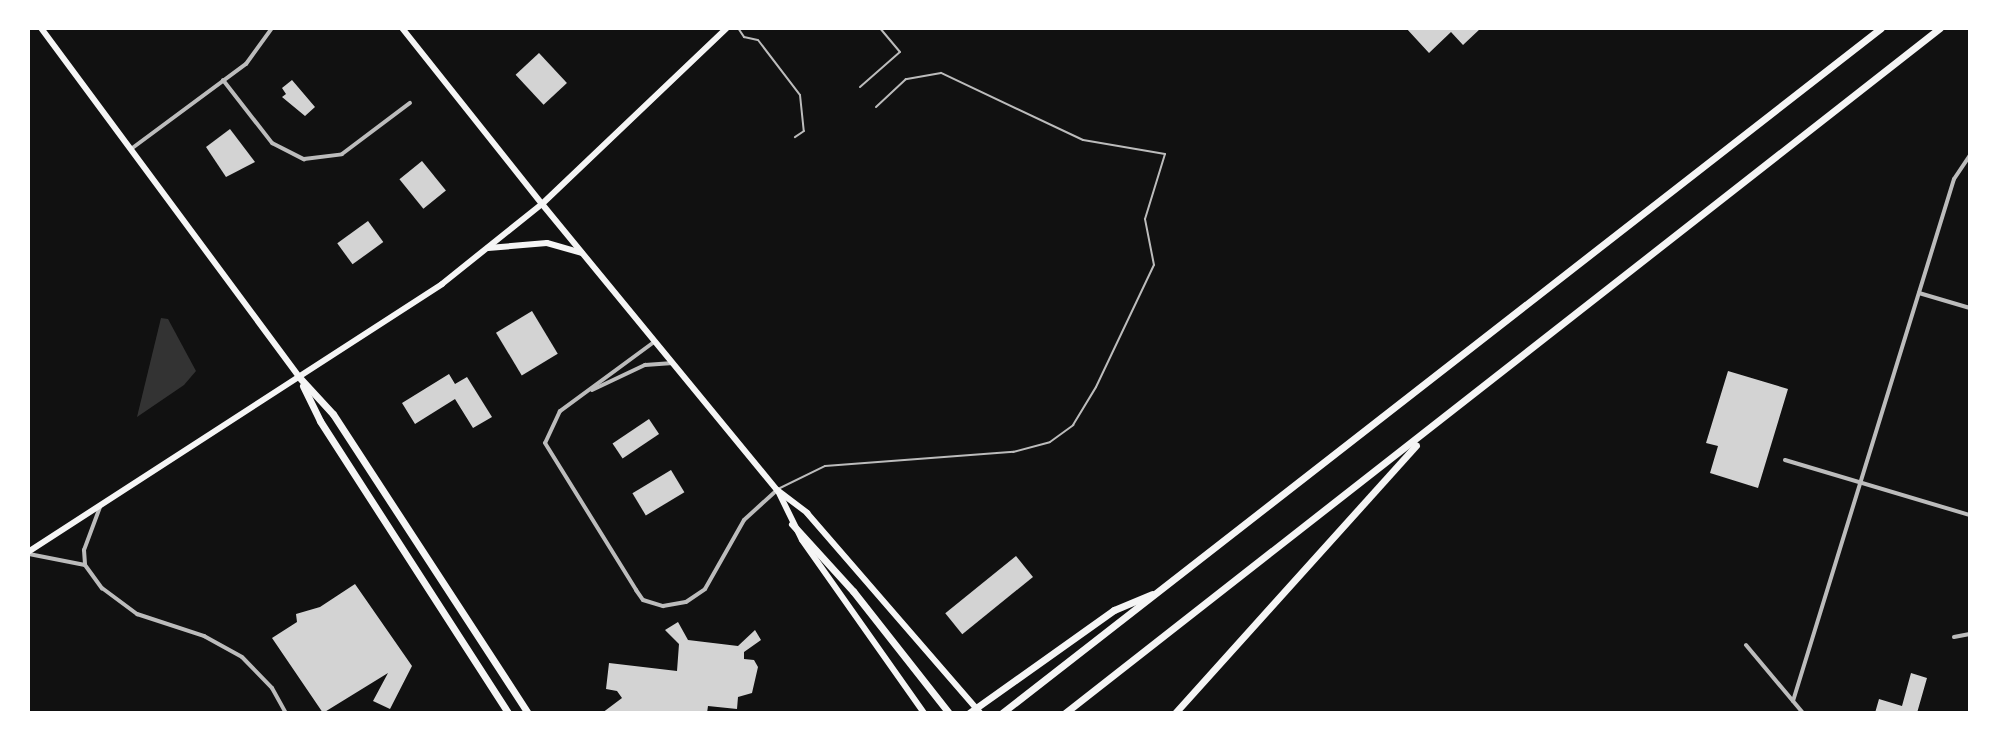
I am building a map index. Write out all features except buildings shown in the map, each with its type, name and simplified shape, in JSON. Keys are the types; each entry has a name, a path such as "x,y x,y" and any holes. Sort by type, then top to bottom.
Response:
{"highway":[{"path":"1002,713 1881,28"},
{"path":"1065,713 1425,435 1940,28"},
{"path":"299,377 320,421 508,713"},
{"path":"299,377 333,414 528,713"},
{"path":"1175,713 1425,435"},
{"path":"792,524 853,591 949,713"},
{"path":"969,713 1114,610 1161,591"}],"main road":[{"path":"41,28 299,377"},
{"path":"402,28 777,490 807,513 980,713"},
{"path":"28,553 299,377 488,248 542,204 727,28"},
{"path":"488,248 547,243 585,254"},
{"path":"777,490 792,524 924,713"}],"street":[{"path":"131,149 246,64 272,28"},
{"path":"223,80 272,143 304,159 342,154 410,103"},
{"path":"1793,701 1954,179 1970,155"},
{"path":"1918,293 1970,308"},
{"path":"656,341 606,373 590,391 551,421 545,443 643,600 675,606 705,589 744,520 777,490"},
{"path":"590,391 645,365 674,363"},
{"path":"1785,460 1970,515"},
{"path":"85,565 87,538 100,507"},
{"path":"28,553 85,565 122,606 242,657 272,688 286,713"},
{"path":"1954,637 1970,634"},
{"path":"1746,645 1803,713"}],"lane":[{"path":"738,28 744,37 758,40 800,95 804,131 795,137"},
{"path":"860,87 900,52 880,28"},
{"path":"777,490 825,466 1013,452 1050,442 1073,425 1096,387 1154,265 1145,219 1165,154 1083,140 941,73 906,79 876,107"}],"shaded area":[{"path":"161,318 168,319 196,371 184,385 137,417"}]}
